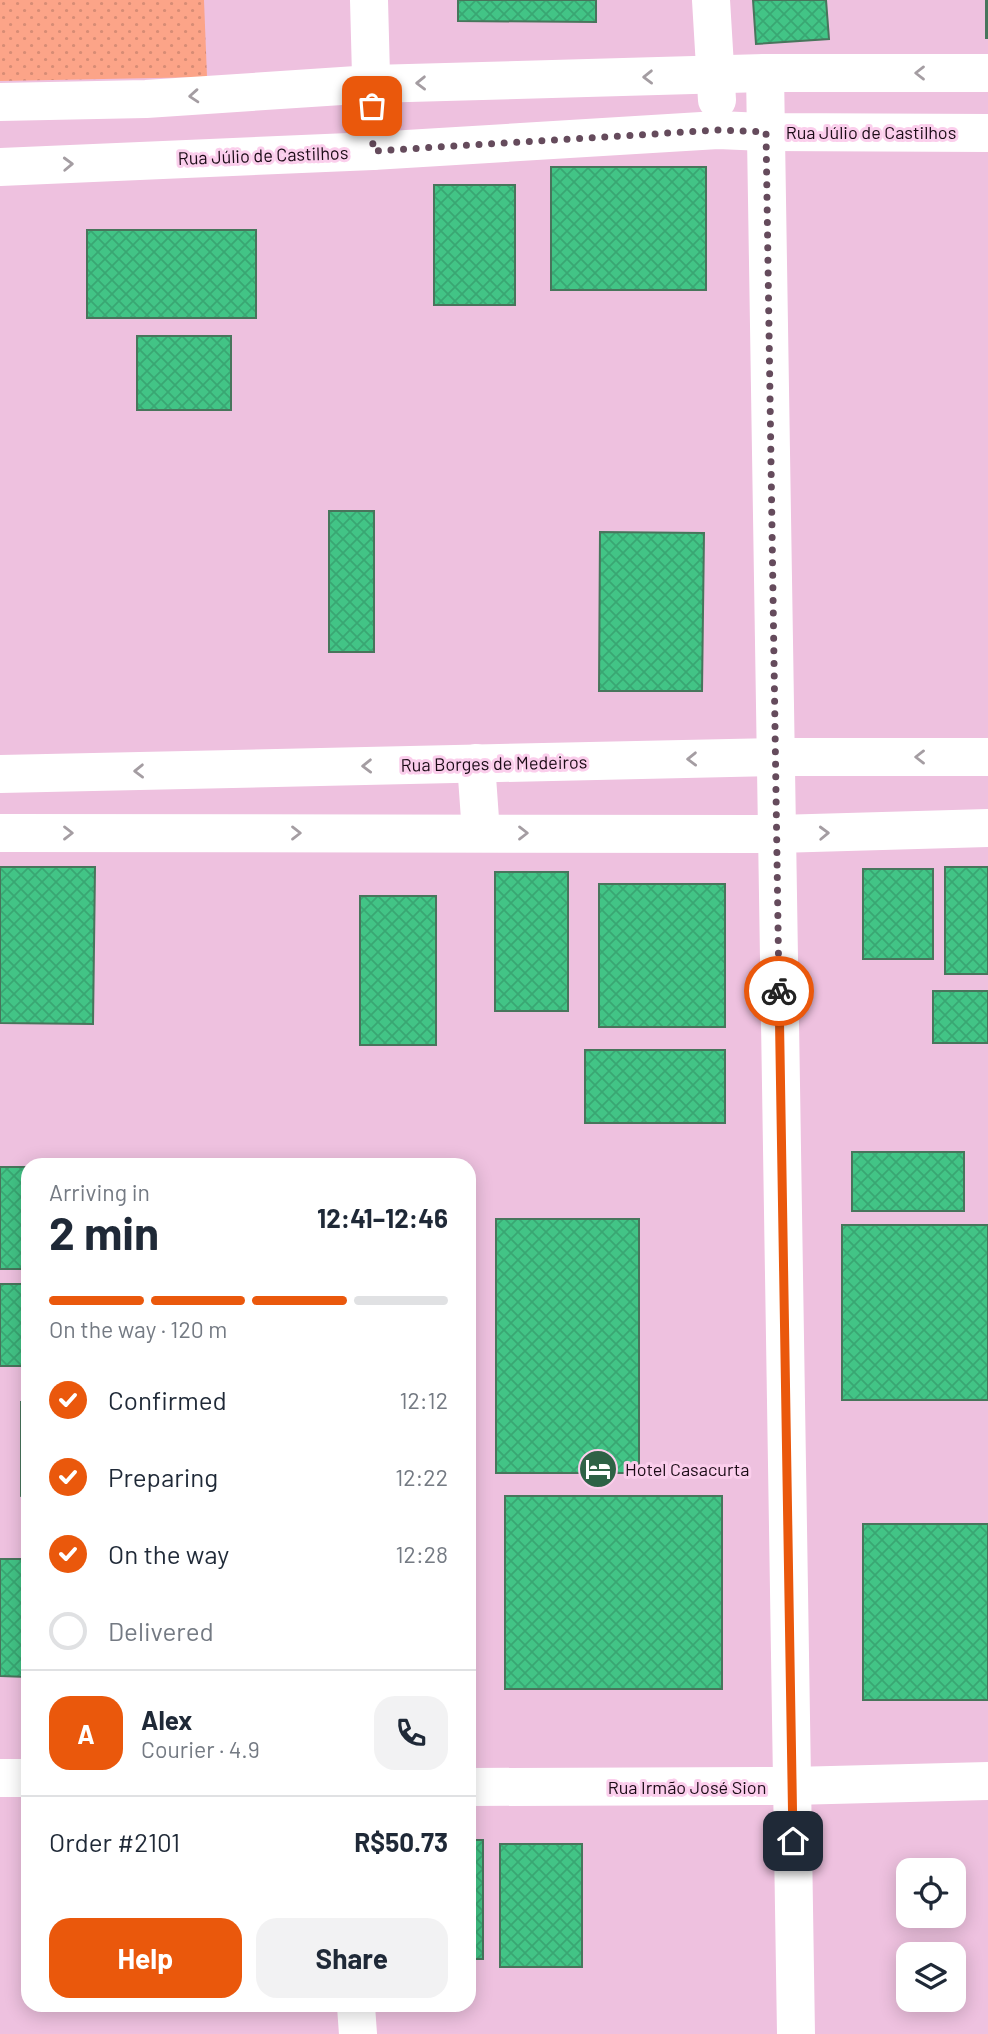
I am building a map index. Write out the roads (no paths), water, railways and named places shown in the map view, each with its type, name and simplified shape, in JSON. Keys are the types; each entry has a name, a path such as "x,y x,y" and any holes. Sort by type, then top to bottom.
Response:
{"street":[{"path":"369,0 373,151"},
{"path":"711,0 719,130"},
{"path":"0,102 146,100 372,84 765,73 988,73"},
{"path":"765,73 796,2034"},
{"name":"Rua Júlio de Castilhos","path":"0,167 373,151 719,130 988,133"},
{"name":"Rua Borges de Medeiros","path":"0,774 776,757 988,757"},
{"path":"476,764 481,833"},
{"path":"0,832 777,834 988,828"},
{"path":"0,1778 21,1778"},
{"name":"Rua Irmão José Sion","path":"476,1787 792,1786 988,1781"},
{"path":"356,2012 358,2034"}],"place":[{"name":"Hotel Casacurta","path":"598,1469"}]}
